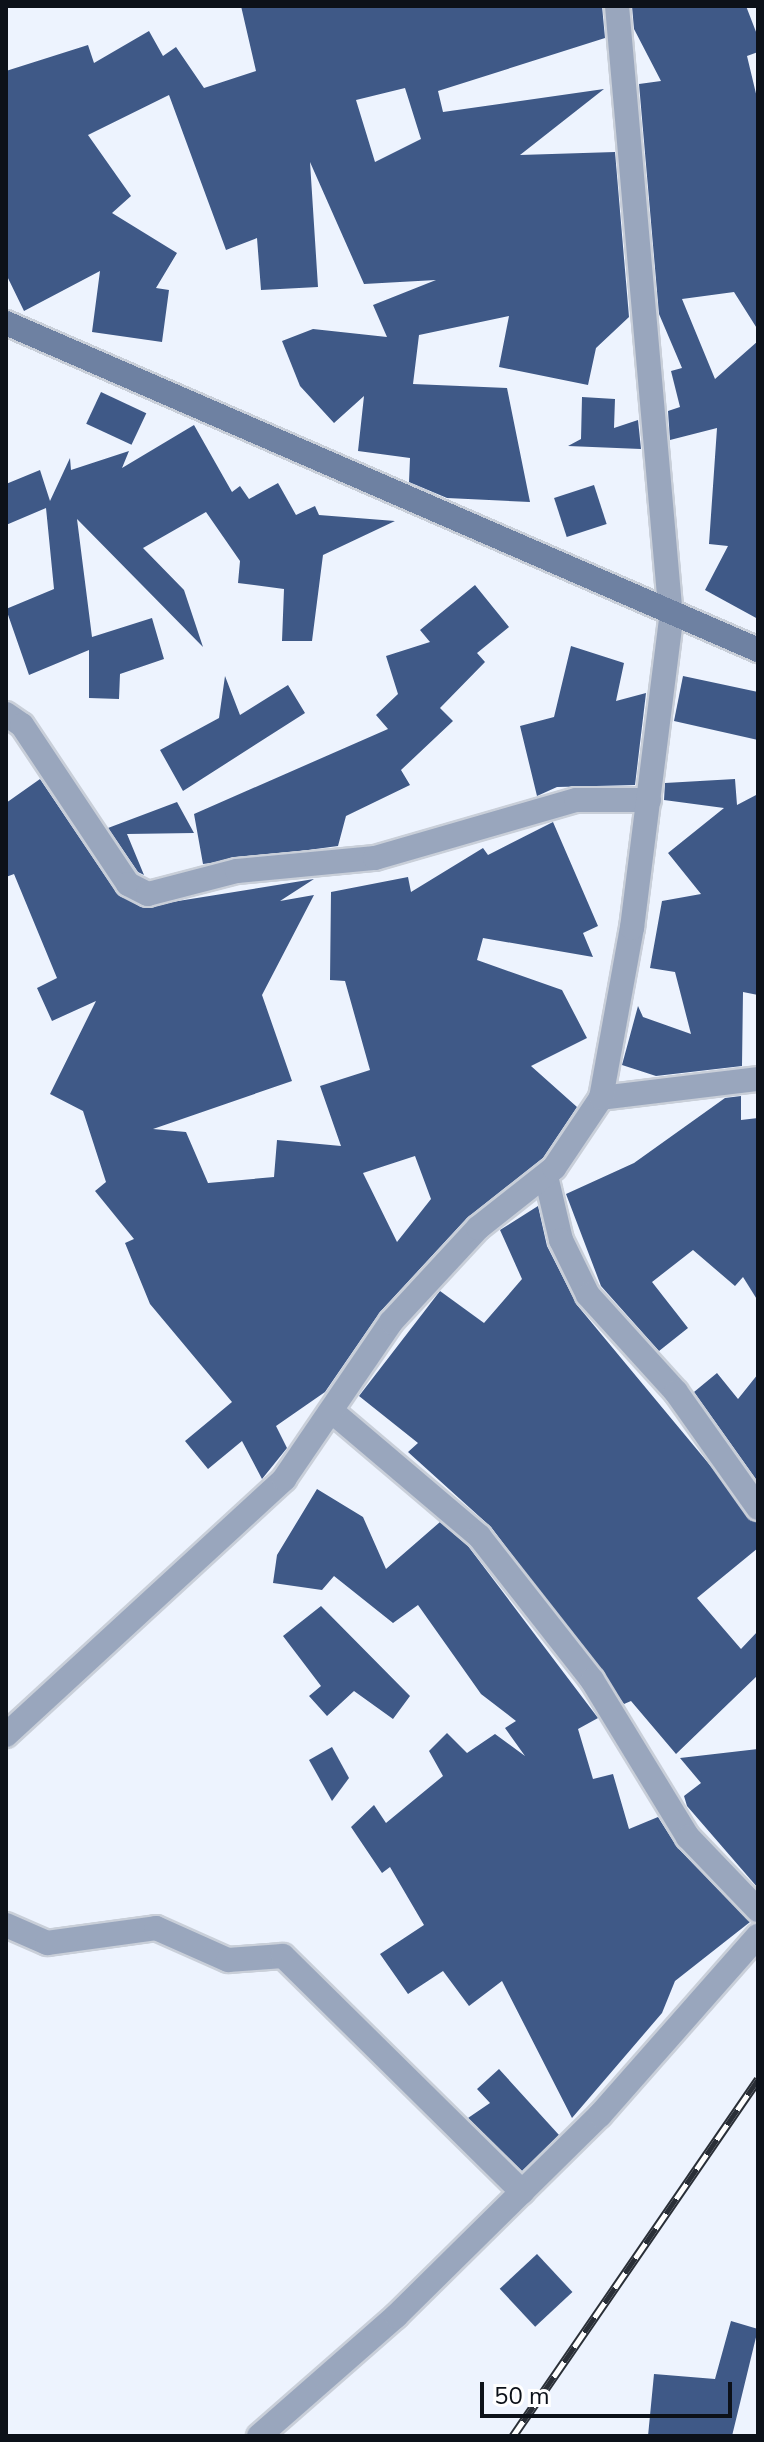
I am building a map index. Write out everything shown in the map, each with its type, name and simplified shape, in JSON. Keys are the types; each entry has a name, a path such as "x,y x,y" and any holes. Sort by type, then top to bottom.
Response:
{"main road":[{"path":"6,323 671,618 758,650"}],"street":[{"path":"6,1735 238,1527 335,1414 391,1322 478,1228 546,1176 601,1098 649,800 671,618 617,6"},
{"path":"6,714 22,725 128,884 148,894 237,871 375,858 576,800 649,800"},
{"path":"601,1098 758,1079"},
{"path":"546,1176 561,1240 588,1295 676,1392 758,1508"},
{"path":"335,1414 479,1536 592,1680 688,1837 758,1910"},
{"path":"6,1925 47,1943 156,1928 228,1960 283,1956 522,2192"},
{"path":"259,2436 522,2192 758,1936"}],"building":[{"path":"241,6 602,6 605,38 438,91 443,112 604,89 520,155 615,152 629,317 596,348 588,385 499,367 509,316 419,335 413,384 507,388 530,502 447,498 409,482 410,458 358,451 364,396 334,423 300,386 282,341 313,329 387,337 373,305 436,280 364,284 310,162 318,287 261,290 257,238 226,250 169,95 88,135 131,196 112,213 177,253 156,288 169,290 162,342 92,332 100,271 24,311 6,274 6,71 88,45 94,63 149,31 163,56 176,47 204,88 256,71","holes":["405,88 421,139 375,162 356,100"]},
{"path":"632,6 746,6 758,37 758,52 747,56 758,102 758,330 734,292 682,299 715,379 758,341 758,619 705,590 728,546 709,544 717,428 670,440 668,411 680,407 671,371 682,368 659,314 639,84 661,81 634,29"},
{"path":"101,392 146,413 132,445 86,424"},
{"path":"582,397 615,399 614,428 638,420 641,449 568,446 581,439"},
{"path":"194,425 232,492 240,486 249,499 278,483 296,515 315,506 319,515 395,521 323,555 312,641 282,641 284,589 238,583 240,561 206,512 143,548 184,590 203,647 77,519 92,637 152,618 164,659 120,674 119,699 89,698 89,650 29,675 6,609 54,589 46,508 6,525 6,484 40,470 50,501 70,458 71,470 129,451 122,468"},
{"path":"594,485 607,524 567,537 554,498"},
{"path":"475,585 509,627 477,653 485,662 440,708 453,721 401,770 410,785 346,816 338,846 203,864 194,814 388,729 376,715 398,694 386,656 430,642 420,630"},
{"path":"571,646 624,663 616,701 646,693 635,785 557,787 537,796 520,726 554,717"},
{"path":"225,676 240,715 288,685 305,713 183,791 160,750 219,718"},
{"path":"683,676 758,692 758,740 674,721"},
{"path":"40,779 116,892 141,907 314,879 280,901 314,895 262,995 292,1081 153,1129 186,1132 208,1183 274,1177 277,1140 341,1146 320,1086 370,1070 345,981 330,980 331,892 408,877 411,892 483,848 488,855 553,822 598,926 583,933 593,957 483,938 477,960 562,990 587,1038 531,1066 577,1107 543,1158 467,1218 380,1312 325,1392 276,1426 287,1448 262,1479 242,1441 208,1469 185,1441 232,1402 150,1304 125,1243 134,1239 95,1191 106,1182 83,1111 50,1094 96,1001 52,1021 37,988 57,978 14,874 6,877 6,803","holes":["415,1156 431,1199 397,1242 363,1173"]},
{"path":"735,779 737,805 758,794 758,995 743,992 742,1066 656,1076 622,1065 638,1006 643,1017 691,1034 675,972 650,968 662,901 701,894 668,853 724,808 664,800 665,783"},
{"path":"177,802 194,833 127,834 144,875 138,872 108,828"},
{"path":"741,1096 741,1120 758,1118 758,1301 743,1277 735,1286 693,1250 652,1282 688,1328 659,1351 601,1286 566,1194 634,1163 725,1098"},
{"path":"538,1206 547,1246 577,1305 758,1523 758,1548 697,1598 741,1649 758,1631 758,1675 676,1754 631,1701 624,1704 491,1527 408,1452 418,1443 359,1396 440,1291 484,1323 522,1279 500,1230"},
{"path":"717,1373 738,1399 758,1374 758,1482 694,1392"},
{"path":"317,1489 363,1517 386,1569 440,1522 468,1546 598,1718 578,1729 593,1779 613,1774 629,1829 658,1817 677,1847 750,1922 675,1981 662,2013 572,2118 502,1981 469,2006 443,1971 408,1994 380,1954 424,1925 390,1867 382,1873 351,1827 374,1805 386,1823 443,1776 429,1751 447,1733 467,1753 495,1734 525,1756 505,1728 516,1721 481,1694 418,1605 393,1623 334,1576 322,1590 273,1583 277,1555"},
{"path":"321,1606 410,1696 393,1719 354,1691 327,1716 309,1696 321,1686 283,1636"},
{"path":"332,1747 349,1778 332,1801 309,1760"},
{"path":"758,1749 758,1888 687,1806 684,1796 701,1783 680,1758"},
{"path":"499,2069 559,2135 522,2171 468,2118 490,2103 477,2089"},
{"path":"537,2254 572,2292 535,2327 500,2289"},
{"path":"731,2321 758,2329 732,2436 648,2436 654,2374 715,2379"}],"railway":[{"path":"513,2436 758,2079"}]}
